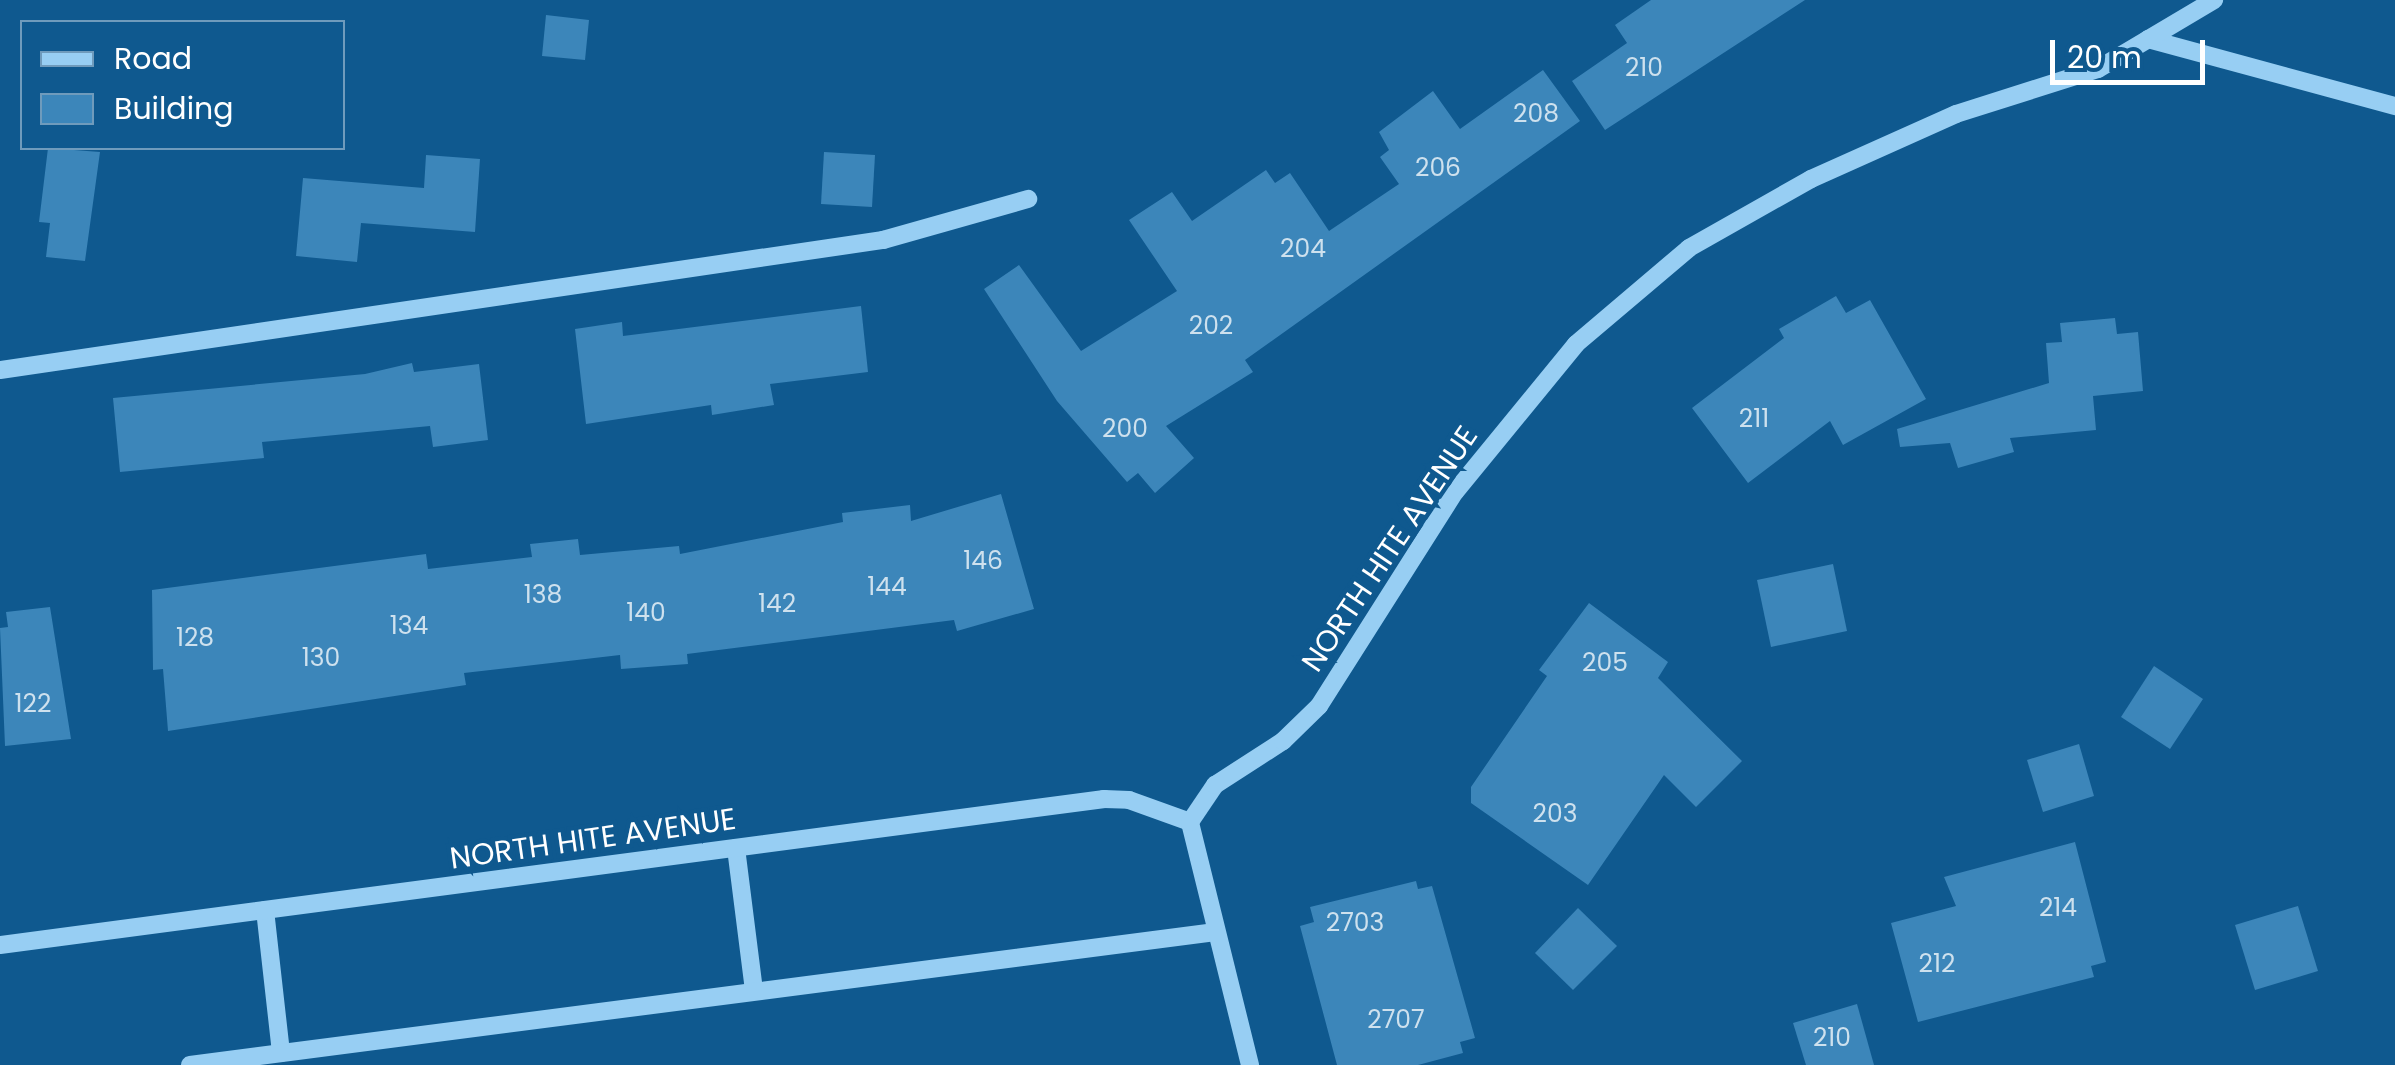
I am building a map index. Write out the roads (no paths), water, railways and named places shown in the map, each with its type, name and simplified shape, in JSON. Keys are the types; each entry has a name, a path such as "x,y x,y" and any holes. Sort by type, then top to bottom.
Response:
{"street":[{"name":"NORTH HITE AVENUE","path":"0,945 1104,799 1128,800 1190,822 1216,785 1283,741 1319,706 1454,492 1576,344 1630,294 1688,248 1811,179 1956,114 2098,70 2214,0"},
{"path":"2148,38 2395,106"},
{"path":"0,370 865,243 1028,199"},
{"path":"1190,822 1250,1065"},
{"path":"736,848 754,991"},
{"path":"264,910 281,1053"},
{"path":"190,1065 1216,932"}]}
